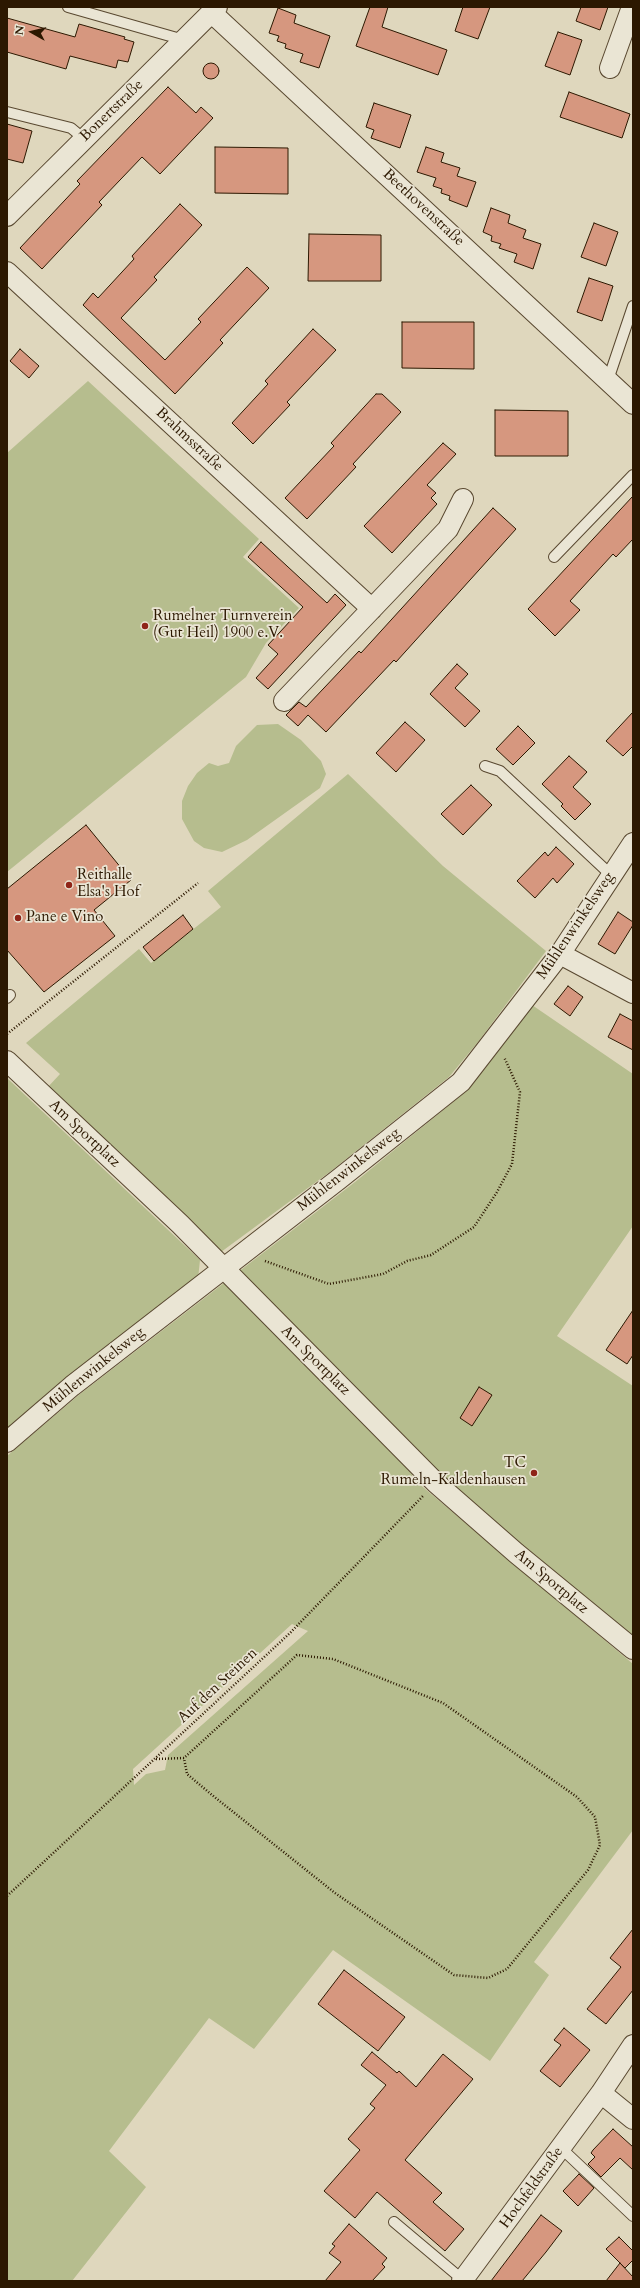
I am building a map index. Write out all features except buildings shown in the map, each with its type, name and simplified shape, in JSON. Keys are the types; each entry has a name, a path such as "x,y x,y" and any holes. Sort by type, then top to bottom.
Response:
{"street":[{"path":"610,68 632,7"},
{"name":"Bonertstraße","path":"7,216 83,138 215,10"},
{"name":"Beethovenstraße","path":"215,10 633,404"},
{"name":"Brahmsstraße","path":"7,272 372,609"},
{"path":"284,702 448,529 464,499"},
{"name":"Mühlenwinkelsweg","path":"7,1442 72,1386 239,1255 339,1180 462,1082 560,954 633,843"},
{"path":"560,954 633,993"},
{"name":"Am Sportplatz","path":"7,1061 180,1224 436,1483 516,1553 633,1649"},
{"name":"Hochfeldstraße","path":"462,2280 561,2148 601,2093 633,2045"},
{"path":"601,2093 633,2119"}],"lane":[{"path":"68,7 184,40"},
{"path":"7,112 71,128 83,138"},
{"path":"608,380 633,306"},
{"path":"554,557 633,476"},
{"path":"485,766 500,771 611,875"},
{"path":"561,2148 633,2216"},
{"path":"394,2222 462,2280"}],"path":[{"path":"7,1034 198,882"},
{"path":"239,1255 266,1262 329,1284 383,1274 407,1261 431,1255 474,1228 497,1192 512,1164 520,1092 504,1058 499,1033"},
{"name":"Auf den Steinen","path":"7,1896 156,1760 290,1633 436,1483"},
{"path":"156,1760 184,1758 297,1655 333,1659 442,1703 455,1712 577,1797 595,1817 600,1845 588,1870 507,1969 488,1978 454,1976 335,1893 212,1795 187,1774 184,1758"}],"green space":[{"name":"Rumelner Turnverein (Gut Heil) 1900 e.V.","path":"88,381 259,539 243,557 299,608 266,643 246,677 7,872 7,453"},
{"path":"278,724 301,740 321,761 326,774 320,788 247,840 222,852 204,848 194,841 182,819 182,801 188,786 197,773 209,763 218,766 229,763 236,746 257,725"},
{"path":"348,774 443,866 546,951 478,1042 449,1077 331,1171 221,1252 47,1088 60,1074 26,1043 139,949 151,963 221,907 208,891"},
{"path":"532,1005 633,1074 633,1226 557,1336 633,1386 633,1637 422,1461 411,1477 633,1664 633,1830 534,1962 549,1975 490,2061 333,1950 254,2049 209,2018 109,2151 146,2187 72,2281 7,2281 7,1456 80,1394 355,1182 469,1089","holes":["292,1624 308,1631 168,1755 165,1770 146,1774 134,1785 133,1769"]},
{"path":"7,1078 200,1260 198,1279 7,1430"}],"place":[{"name":"Rumelner Turnverein (Gut Heil) 1900 e.V.","path":"145,626"},
{"name":"Reithalle Elsa's Hof","path":"69,885"},
{"name":"Pane e Vino","path":"18,918"},
{"name":"TC Rumeln-Kaldenhausen","path":"534,1473"}]}
